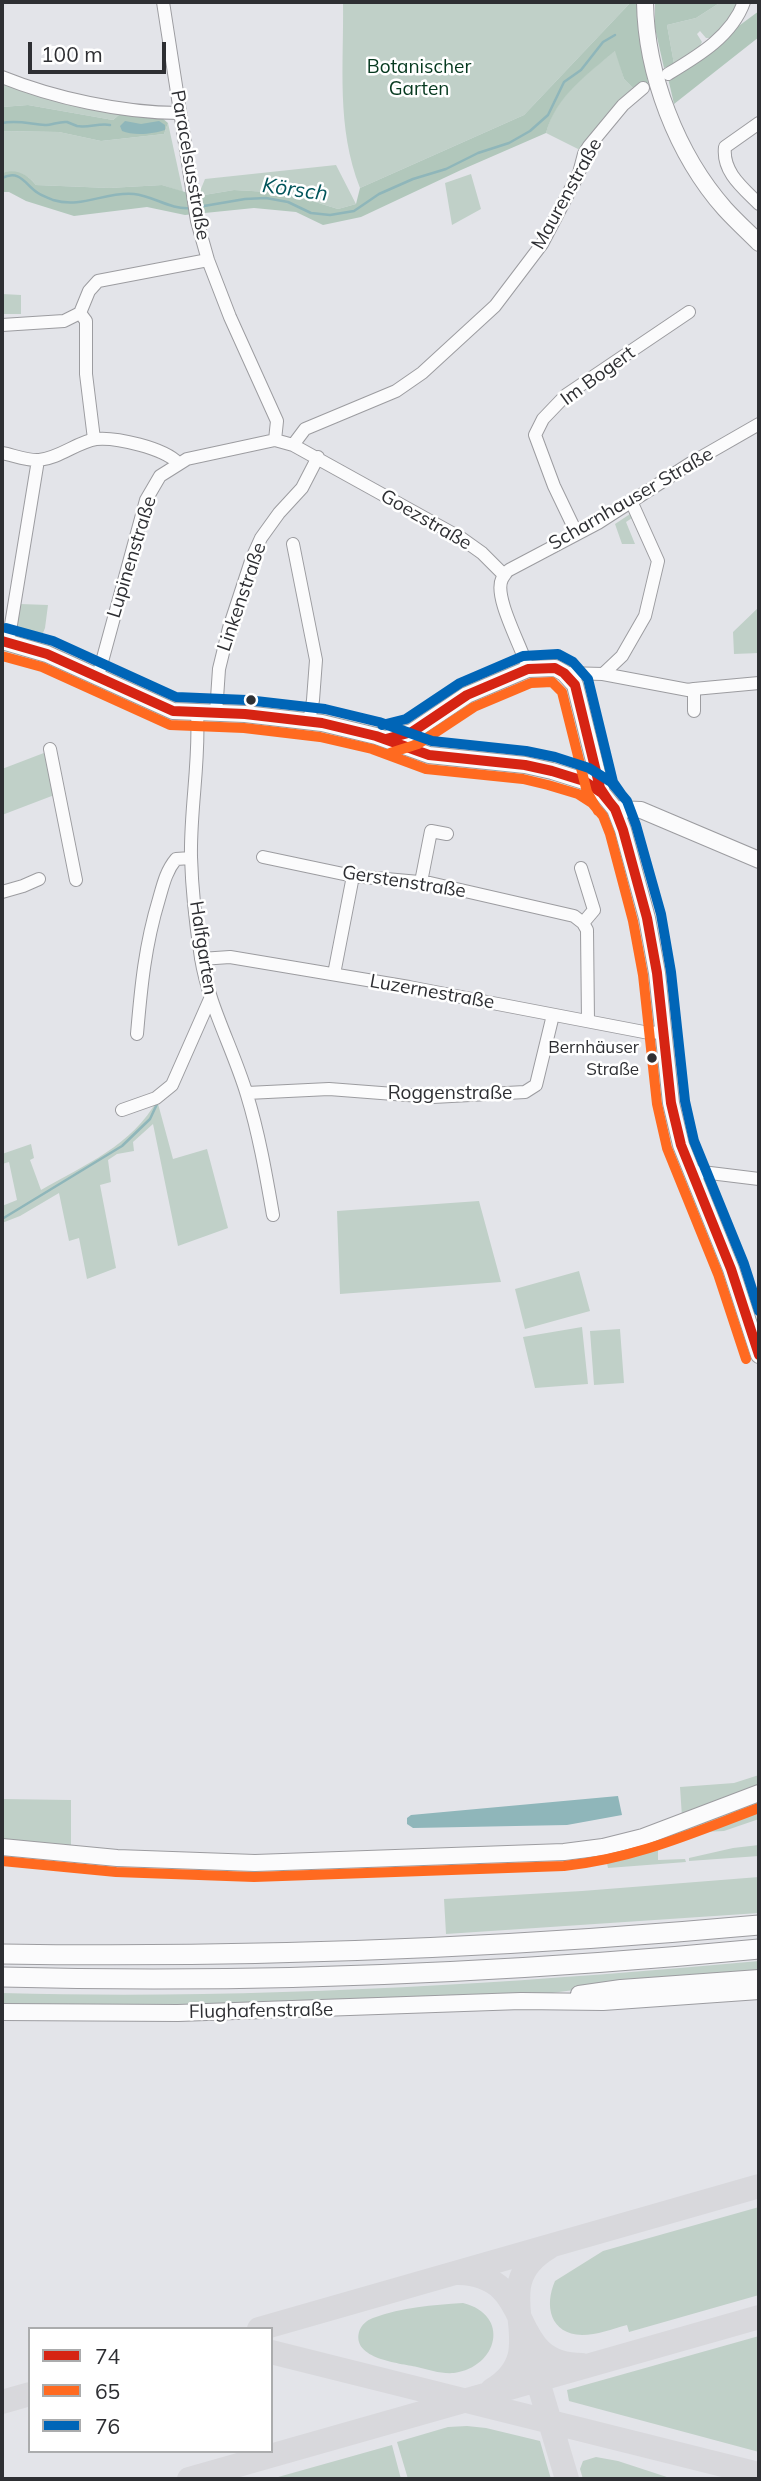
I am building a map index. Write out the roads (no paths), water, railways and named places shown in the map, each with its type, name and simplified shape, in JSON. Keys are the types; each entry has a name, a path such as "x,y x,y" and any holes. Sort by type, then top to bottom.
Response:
{"highway":[{"path":"2,1954 267,1954 425,1949 759,1925"},
{"path":"2,1977 128,1979 376,1974 563,1965 759,1949"}],"main road":[{"path":"645,2 655,74 674,127 688,155 718,199 759,243"},
{"path":"5,642 47,654 159,707 173,711 309,721 386,740 438,757 525,765 590,776"},
{"path":"386,740 412,732 467,695 528,669 550,668 575,677 590,776 615,809 639,884 653,945 662,1032 681,1145 732,1269 759,1355"},
{"path":"412,732 417,752"},
{"path":"615,809 641,810 759,860"},
{"path":"2,1847 117,1858 255,1863 564,1852 643,1838 759,1793"},
{"name":"Flughafenstraße","path":"521,2001 621,1988 759,1978"},
{"name":"Flughafenstraße","path":"2,2012 263,2011 521,2001 616,2001 759,1991"}],"street":[{"name":"Paracelsusstraße","path":"163,2 171,38 179,113 197,221 208,260 230,317 277,421 275,440"},
{"path":"668,74 730,29 744,2"},
{"path":"2,77 26,86 118,109 179,113"},
{"name":"Maurenstraße","path":"293,445 305,429 396,391 422,373 495,306 542,244 579,173 589,146 624,105 643,88"},
{"path":"759,123 725,147 724,156 726,165 740,185 759,204"},
{"path":"2,325 64,321 80,313 89,291 98,281 208,260"},
{"name":"Im Bogert","path":"577,534 554,486 535,435 543,419 566,395 689,312"},
{"path":"80,313 86,320 86,374 94,439"},
{"name":"Scharnhauser Straße","path":"504,575 519,563 577,534 759,424"},
{"path":"2,453 38,460 62,454 94,439 116,440 171,455 178,463"},
{"name":"Goezstraße","path":"275,440 318,457 461,538 482,553 504,575"},
{"name":"Lupinenstraße","path":"95,677 100,669 146,500 160,476 187,459 275,440"},
{"name":"Linkenstraße","path":"216,713 219,669 229,628 253,558 261,538 302,488 318,457"},
{"path":"5,642 38,460"},
{"path":"603,674 622,656 645,616 658,561 631,501"},
{"path":"293,544 316,660 309,721"},
{"path":"504,575 500,584 505,608 512,630 524,652 528,669"},
{"path":"575,677 603,674 688,690 759,683"},
{"path":"694,689 694,711"},
{"name":"Halfgarten","path":"197,713 198,742 193,785 191,858 201,959 210,999 247,1093 273,1215"},
{"path":"50,749 76,880"},
{"path":"421,882 431,831 447,834"},
{"name":"Gerstenstraße","path":"263,857 353,876 421,882 573,916 583,923"},
{"path":"137,1034 143,963 160,895 168,869 176,859 191,858"},
{"path":"581,868 594,910 583,923 587,930 588,1021"},
{"path":"334,974 353,876"},
{"path":"2,892 39,878"},
{"name":"Luzernestraße","path":"201,959 230,957 649,1033 662,1032"},
{"path":"122,1110 156,1098 172,1085 210,999"},
{"name":"Roggenstraße","path":"247,1093 329,1089 433,1097 525,1092 536,1086 553,1015"},
{"path":"692,1173 759,1180"}],"water":[{"path":"125,121 141,124 159,121 165,125 165,130 143,134 127,133 122,131 120,126"},
{"path":"618,1796 622,1815 567,1825 413,1828 407,1824 407,1818 411,1815"}],"waterway":[{"name":"Körsch","path":"198,207 266,198 288,202 311,213 330,215 354,211 379,194 509,143 530,131 548,115 564,82 581,70 603,42 615,35"},
{"path":"2,123 45,125 67,122 77,126 110,125"},
{"name":"Körsch","path":"2,178 14,175 40,194 64,202 134,194 176,207 191,208"},
{"path":"2,1219 122,1146 150,1119 157,1104"}],"place":[{"name":"Bernhäuser Straße","path":"652,1058"}],"park label":[{"name":"Botanischer Garten","path":"419,78"}]}
